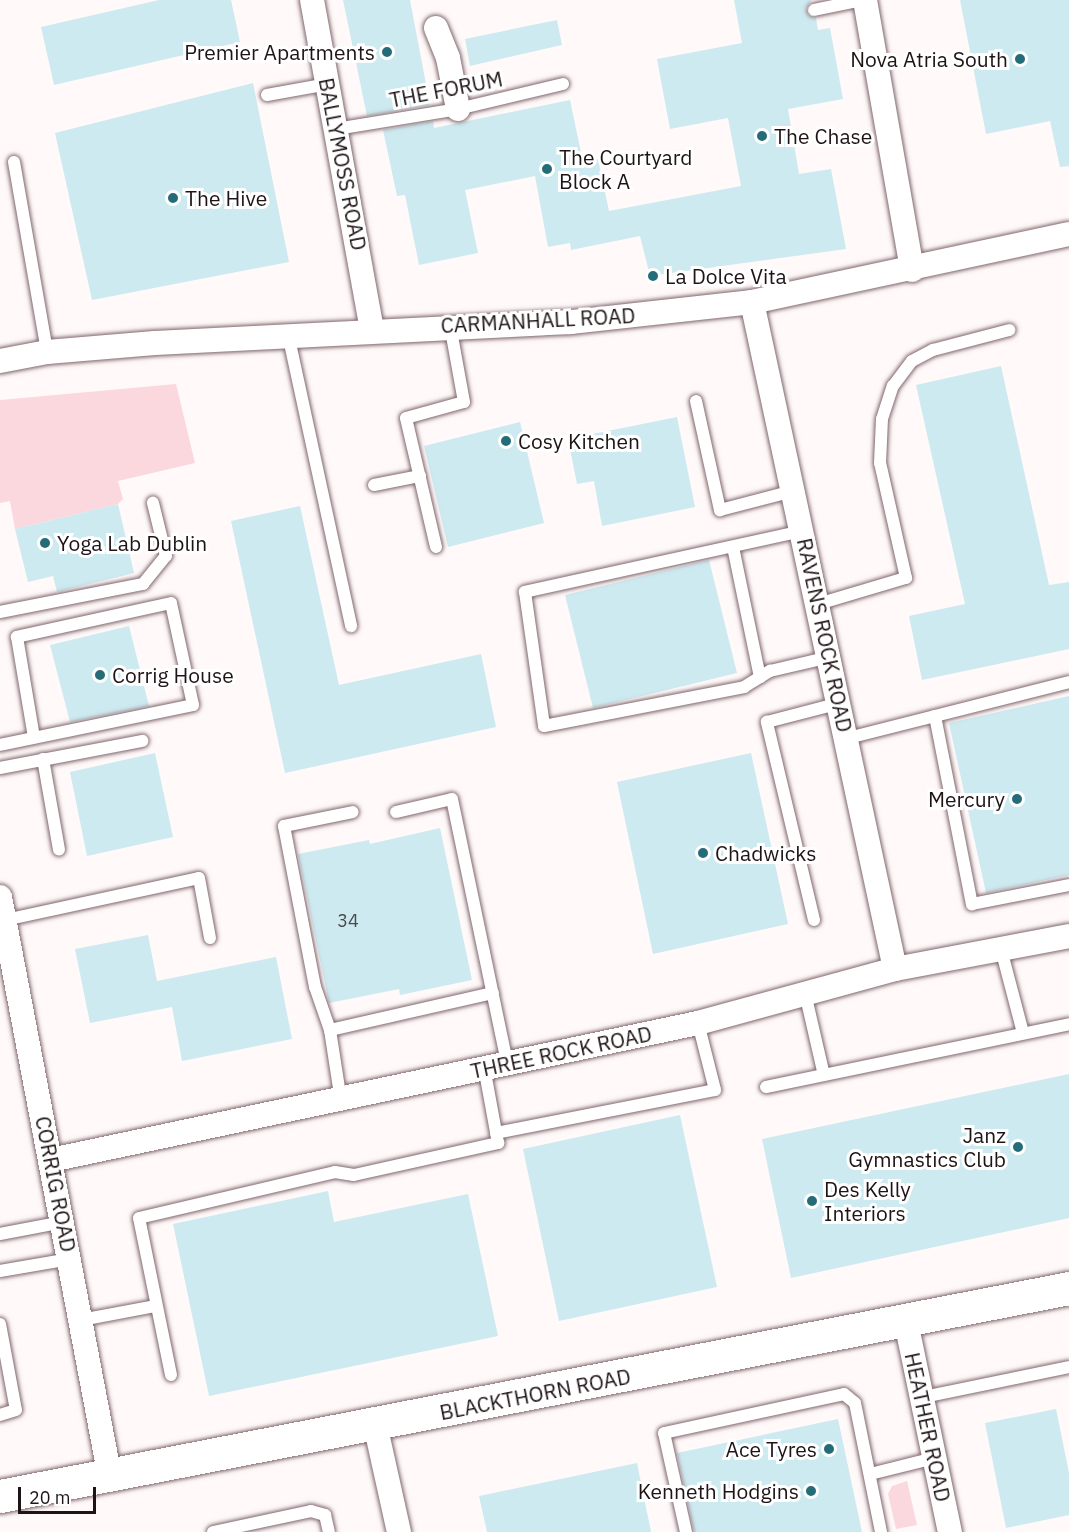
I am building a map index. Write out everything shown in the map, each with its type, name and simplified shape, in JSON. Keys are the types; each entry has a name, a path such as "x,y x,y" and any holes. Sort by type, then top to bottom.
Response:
{"street":[{"name":"BALLYMOSS ROAD","path":"312,0 372,329"},
{"path":"863,0 912,270"},
{"path":"436,28 448,58 458,109"},
{"name":"CARMANHALL ROAD","path":"0,361 47,352 288,334 450,325 571,322 752,302 912,270 1069,234"},
{"name":"RAVENS ROCK ROAD","path":"752,302 848,738 895,969"},
{"name":"CORRIG ROAD","path":"1,904 7,974 51,1161 110,1472"},
{"name":"THREE ROCK ROAD","path":"51,1161 341,1101 495,1065 698,1023 895,969 1069,936"},
{"name":"BLACKTHORN ROAD","path":"0,1496 110,1472 375,1424 906,1322 1069,1288"},
{"name":"HEATHER ROAD","path":"906,1322 924,1397 950,1532"},
{"path":"375,1424 399,1532"}],"lane":[{"path":"814,10 863,0"},
{"path":"267,95 328,84"},
{"name":"THE FORUM","path":"336,129 458,109 563,84"},
{"path":"14,162 47,352"},
{"path":"436,547 406,418 464,402 450,325"},
{"path":"818,604 906,578 880,463 882,419 893,386 912,361 933,351 1010,330"},
{"path":"288,334 351,626"},
{"path":"696,401 720,510 793,491"},
{"path":"374,485 420,476"},
{"path":"0,610 143,584 166,556 153,503"},
{"path":"802,531 525,592 544,726 744,687 770,671 830,657"},
{"path":"733,547 759,677"},
{"path":"0,745 34,738 193,705 171,603 17,637 34,738"},
{"path":"848,738 1069,681"},
{"path":"814,920 767,722 840,703"},
{"path":"935,716 972,904 1069,885"},
{"path":"0,768 142,741"},
{"path":"43,759 58,850"},
{"path":"171,1375 139,1218 335,1172 354,1175 498,1143 493,993 452,799 396,812"},
{"path":"341,1101 330,1030 315,987 284,826 353,812"},
{"path":"1,904 199,878 210,938"},
{"path":"1000,949 1023,1034"},
{"path":"330,1030 493,993"},
{"path":"805,993 824,1075"},
{"path":"496,1133 715,1090 698,1023"},
{"path":"766,1087 1069,1024"},
{"path":"0,1234 63,1222"},
{"path":"0,1271 70,1259"},
{"path":"81,1320 155,1305"},
{"path":"0,1324 16,1410 0,1415"},
{"path":"924,1397 1069,1367"},
{"path":"686,1532 664,1433 844,1394 855,1402 881,1532"},
{"path":"870,1474 934,1458"},
{"path":"213,1532 311,1510 325,1515 329,1532"}],"shaded area":[{"path":"176,384 195,463 118,481 123,499 118,504 15,529 10,501 0,503 0,400"},
{"path":"907,1481 917,1525 896,1529 888,1494 892,1486"}],"building":[{"path":"159,0 231,0 240,42 54,85 41,27"},
{"name":"Premier Apartments","path":"343,0 410,0 430,105 367,116"},
{"name":"The Chase","path":"734,0 812,0 806,8 808,15 816,18 818,30 830,28 843,99 788,109 799,174 831,169 846,249 650,276 640,236 571,250 570,243 548,247 535,176 465,190 478,253 419,265 405,195 397,196 383,130 433,121 434,128 570,100 583,162 598,159 609,211 741,186 728,118 670,129 657,59 742,43"},
{"name":"Nova Atria South","path":"960,0 1069,0 1069,166 1060,167 1050,121 986,134"},
{"path":"557,20 562,45 470,66 465,39"},
{"name":"The Hive","path":"253,83 289,262 92,300 55,133"},
{"path":"1001,366 1049,585 1069,582 1069,649 922,680 909,616 965,604 916,385"},
{"path":"677,417 695,507 602,526 594,481 577,484 568,439"},
{"path":"520,422 544,523 448,547 424,446"},
{"path":"118,504 134,573 57,592 53,576 28,582 15,529"},
{"path":"300,506 339,685 481,654 496,727 285,773 231,521"},
{"path":"709,560 737,673 593,708 565,595"},
{"name":"Corrig House","path":"129,626 149,706 70,722 50,645"},
{"name":"Mercury","path":"1069,696 1069,875 986,893 949,723"},
{"path":"155,753 173,837 87,856 70,772"},
{"name":"Chadwicks","path":"751,753 788,924 653,954 617,782"},
{"path":"440,828 472,980 400,995 399,989 329,1003 298,854 369,840 370,844"},
{"path":"148,935 157,981 276,957 292,1039 182,1061 172,1007 90,1023 75,949"},
{"path":"1069,1074 1069,1218 791,1278 762,1139"},
{"path":"680,1115 717,1287 559,1321 523,1149"},
{"path":"328,1191 334,1222 468,1194 498,1336 209,1396 173,1224"},
{"path":"1056,1409 1069,1473 1069,1515 1006,1528 985,1423"},
{"path":"838,1419 862,1532 694,1532 677,1453"},
{"path":"637,1463 651,1532 487,1532 479,1496"}],"place":[{"name":"Premier Apartments","path":"387,52"},
{"name":"Nova Atria South","path":"1020,59"},
{"name":"The Chase","path":"762,136"},
{"name":"The Courtyard Block A","path":"547,169"},
{"name":"The Hive","path":"173,198"},
{"name":"La Dolce Vita","path":"653,276"},
{"name":"Cosy Kitchen","path":"506,441"},
{"name":"Yoga Lab Dublin","path":"45,543"},
{"name":"Corrig House","path":"100,675"},
{"name":"Mercury","path":"1017,799"},
{"name":"Chadwicks","path":"703,853"},
{"name":"Janz Gymnastics Club","path":"1018,1147"},
{"name":"Des Kelly Interiors","path":"812,1201"},
{"name":"Ace Tyres","path":"829,1449"},
{"name":"Kenneth Hodgins","path":"811,1491"}]}
